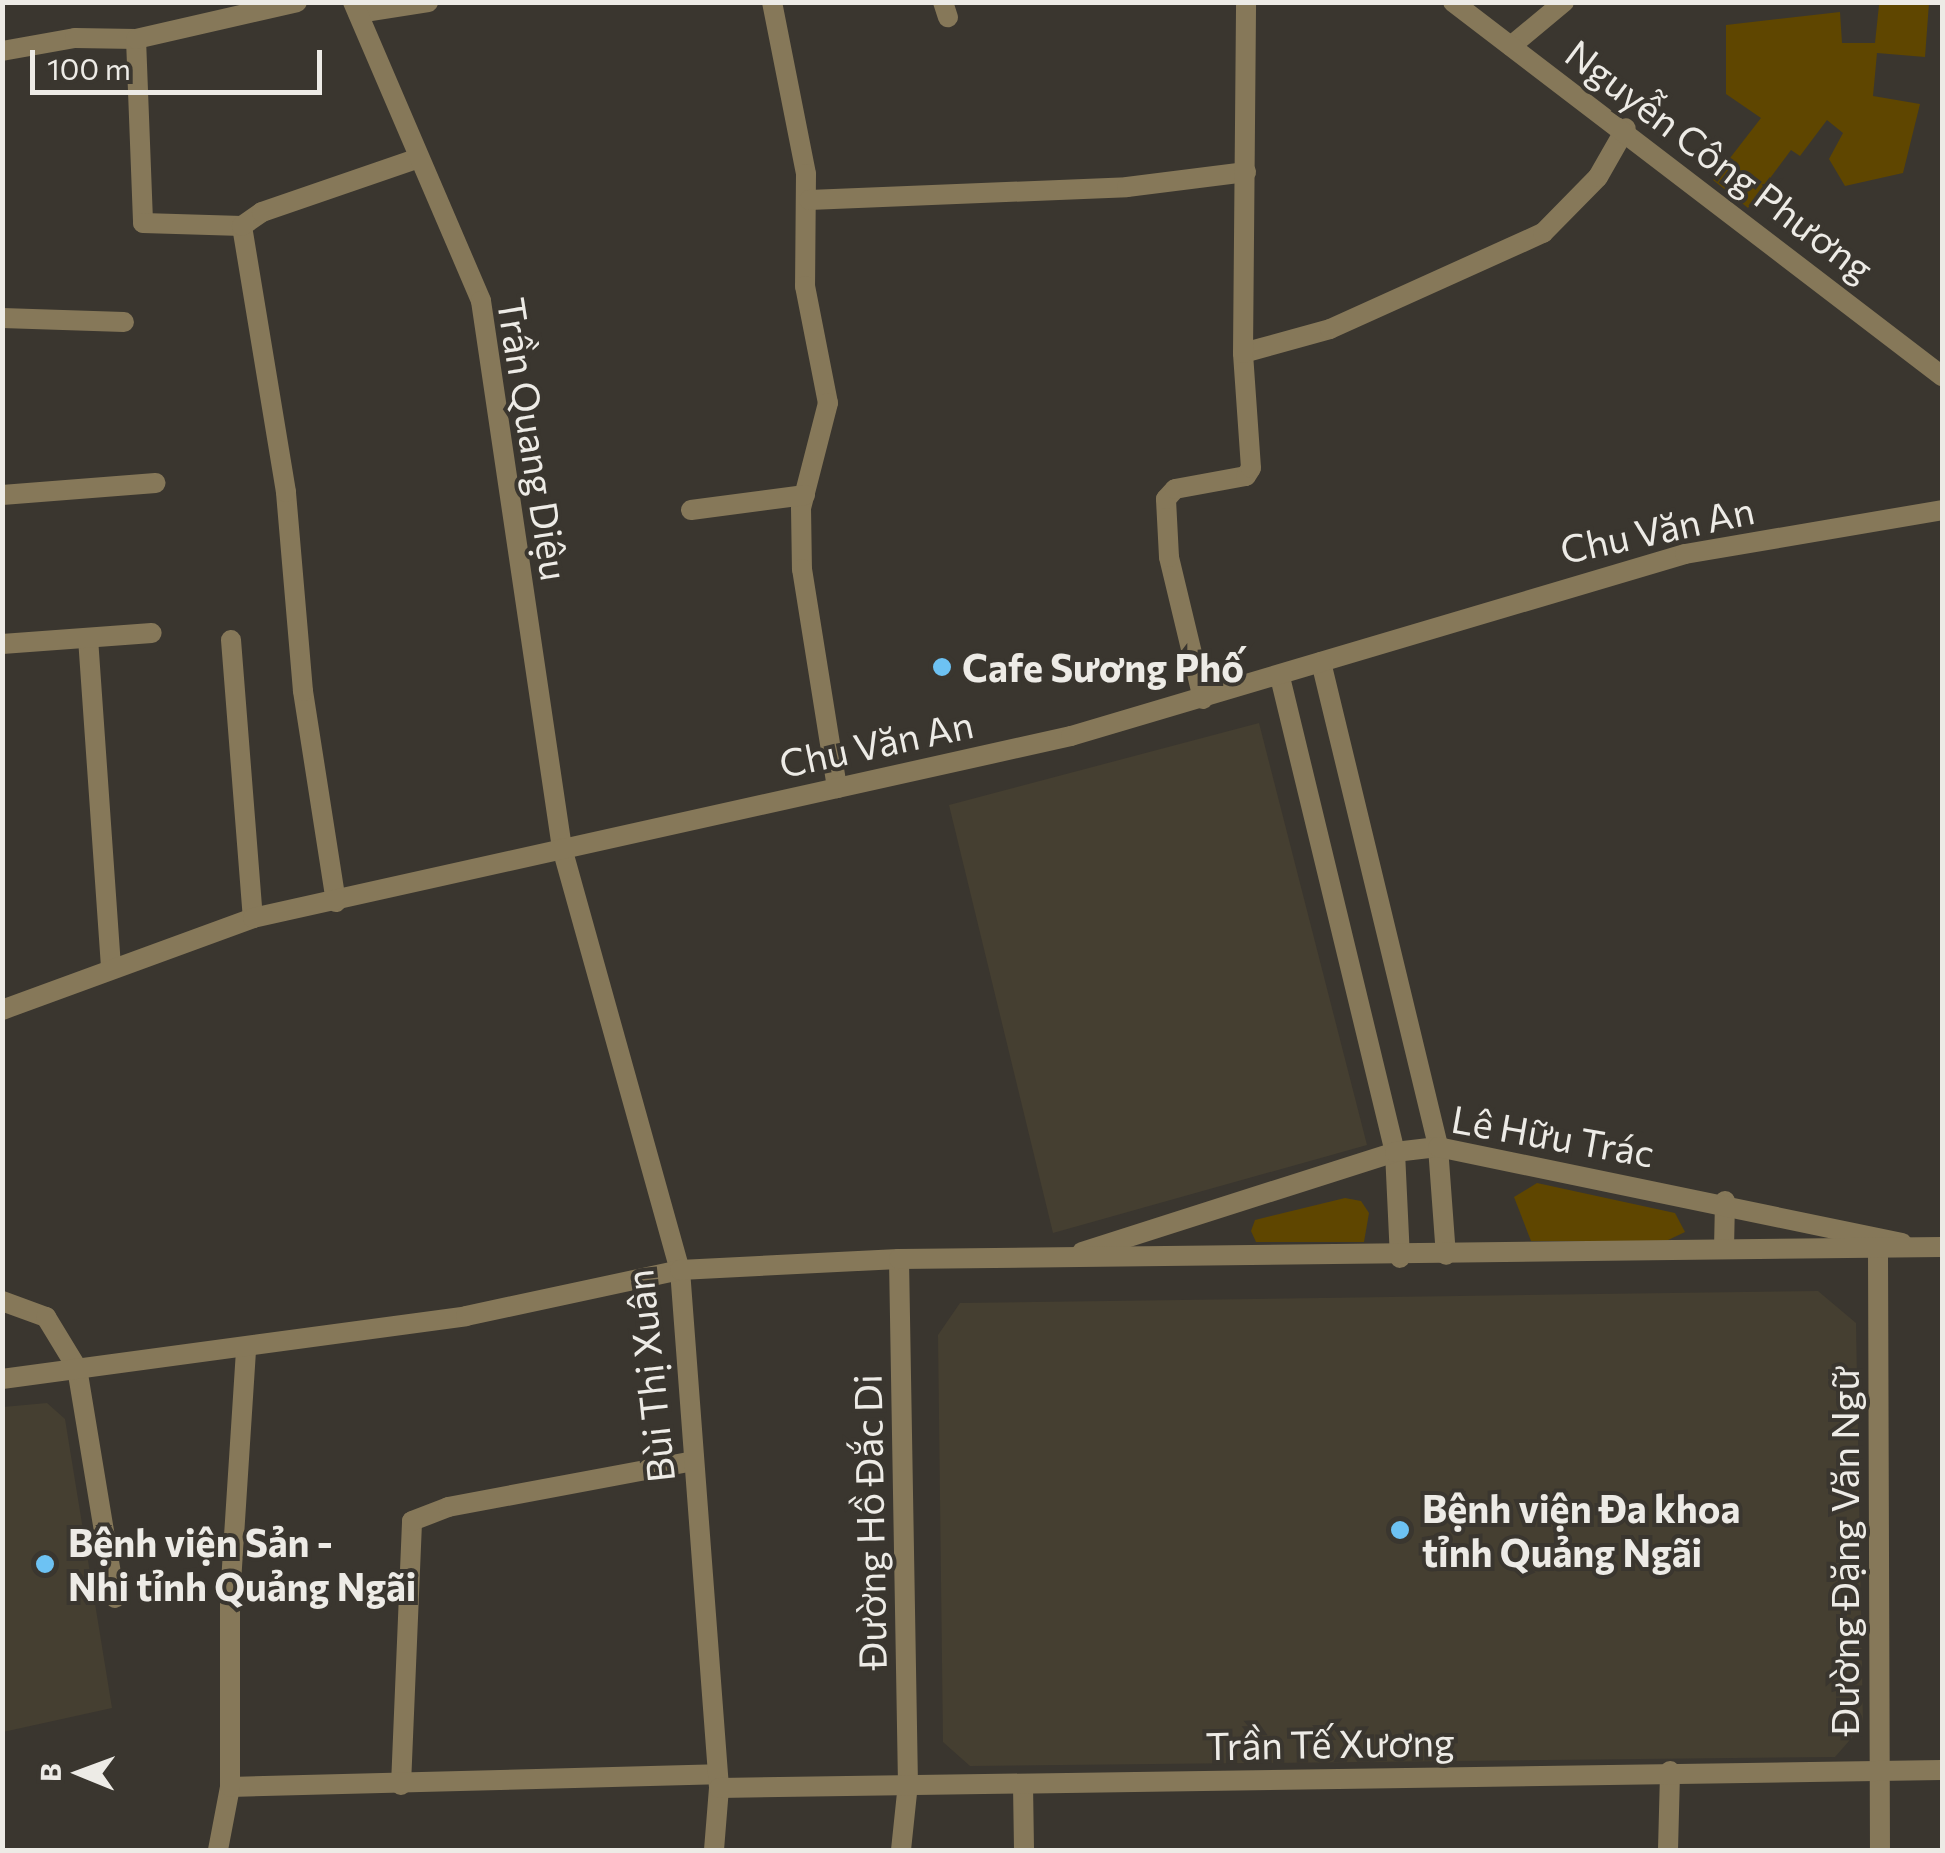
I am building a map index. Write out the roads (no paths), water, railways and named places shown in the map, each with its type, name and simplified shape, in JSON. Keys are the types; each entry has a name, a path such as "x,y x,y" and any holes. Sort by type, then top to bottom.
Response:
{"street":[{"path":"2,50 74,38 136,39 297,2"},
{"path":"356,8 428,2"},
{"path":"772,2 809,200 804,286 828,403 806,495 802,569 837,788"},
{"path":"1203,698 1169,557 1166,499 1174,489 1246,476 1251,468 1243,353 1246,2"},
{"name":"Nguyễn Công Phương","path":"1453,2 1626,128 1942,376"},
{"path":"1511,46 1564,2"},
{"name":"Trần Quang Diệu","path":"356,8 480,301 562,848"},
{"path":"136,39 143,223 242,226 262,212 419,158"},
{"path":"1243,353 1330,329 1543,233 1598,177 1626,128"},
{"path":"809,200 1127,187 1246,172"},
{"path":"242,226 286,492 304,692 336,902"},
{"path":"2,318 124,322"},
{"path":"2,494 156,483"},
{"path":"691,510 806,495"},
{"name":"Chu Văn An","path":"2,1010 253,918 837,788 1203,698 1685,554 1942,510"},
{"path":"2,644 152,633"},
{"path":"88,638 111,969"},
{"path":"232,640 253,918"},
{"path":"1322,662 1438,1147 1446,1255"},
{"path":"1280,677 1396,1152 1400,1258"},
{"name":"Bùi Thị Xuân","path":"562,848 680,1270 718,1781 714,1850"},
{"name":"Lê Hữu Trác","path":"1061,1259 1396,1152 1438,1147 1725,1201 1933,1248"},
{"path":"1724,1249 1725,1201"},
{"name":"Lê Hữu Trác","path":"2,1379 246,1351 466,1316 680,1270 899,1259 1400,1258 1933,1248"},
{"name":"Đường Đặng Văn Ngữ","path":"1878,1250 1880,1850"},
{"name":"Đường Hồ Đắc Di","path":"899,1259 908,1784 900,1850"},
{"path":"2,1301 46,1317 77,1368 115,1598"},
{"path":"218,1850 230,1787 230,1598 246,1351"},
{"path":"401,1785 412,1521 448,1507 694,1461"},
{"name":"Trần Tế Xương","path":"230,1787 718,1781 1022,1786 1942,1770"},
{"path":"1668,1850 1670,1772"},
{"path":"1022,1786 1024,1850"}],"place":[{"name":"Cafe Sương Phố","path":"942,667"},
{"name":"Bệnh viện Đa khoa tỉnh Quảng Ngãi","path":"1400,1530"},
{"name":"Bệnh viện Sản - Nhi tỉnh Quảng Ngãi","path":"45,1564"}]}
